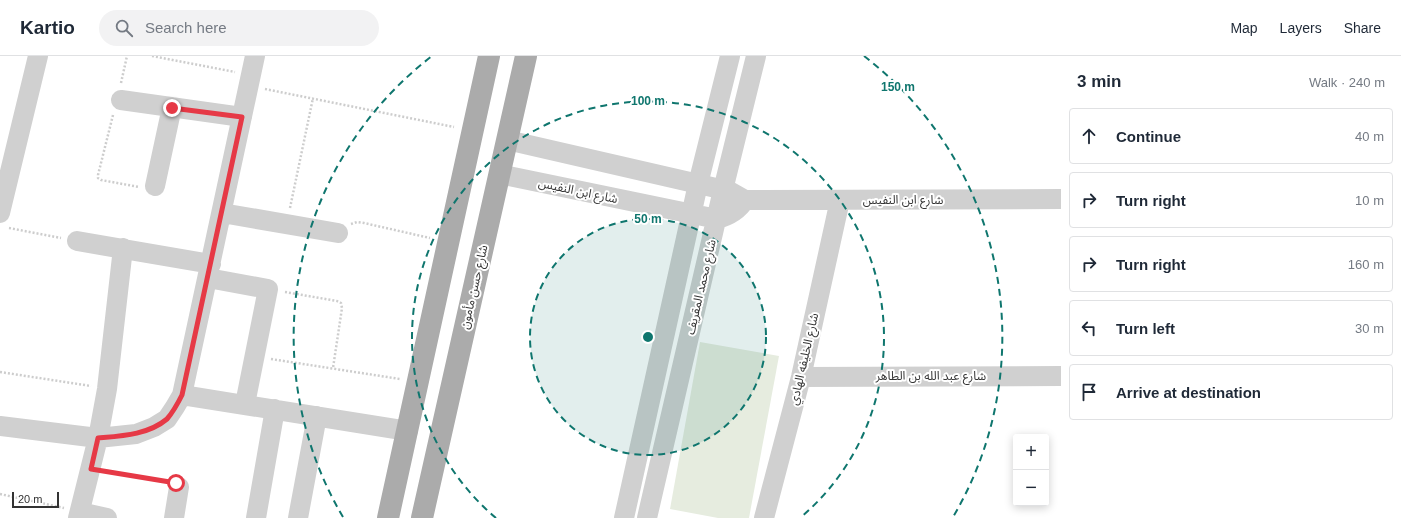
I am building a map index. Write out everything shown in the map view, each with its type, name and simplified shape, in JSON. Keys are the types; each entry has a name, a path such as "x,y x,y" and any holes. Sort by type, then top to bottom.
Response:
{"main road":[{"path":"388,518 489,56"},
{"name":"شارع حسن مأمون","path":"422,518 526,56"}],"street":[{"path":"4,220 38,56"},
{"name":"شارع محمد المقريف","path":"624,518 698,184 730,56"},
{"name":"شارع محمد المقريف","path":"647,518 717,219 722,190 756,56"},
{"path":"0,426 98,438 136,434 154,427 167,419 175,408 182,395 251,72"},
{"path":"119,101 242,117"},
{"path":"155,186 172,108"},
{"name":"شارع ابن النفيس","path":"507,140 734,193 745,200 1061,200"},
{"name":"شارع ابن النفيس","path":"499,174 717,219"},
{"path":"717,219 733,213 745,200"},
{"name":"شارع الخليفه الهادي","path":"764,518 801,377 840,200"},
{"path":"222,213 338,233"},
{"path":"77,241 123,248 209,271 268,289 245,404"},
{"path":"107,518 79,515 98,438 107,389 123,248"},
{"name":"شارع عبد الله بن الطاهر","path":"801,377 1061,376"},
{"path":"182,395 408,430"},
{"path":"256,518 275,409"},
{"path":"298,518 317,416"},
{"path":"174,518 179,487"}],"path":[{"path":"127,56 119,101 98,178 101,180 151,189 155,186"},
{"path":"152,56 251,72 313,98 473,131"},
{"path":"287,224 313,98"},
{"path":"4,220 77,241"},
{"path":"338,233 349,224 357,222 448,242"},
{"path":"268,289 337,301 341,303 342,308 333,368"},
{"path":"255,356 418,382"},
{"path":"0,372 107,389"},
{"path":"91,469 176,483 179,487"},
{"path":"0,494 79,515"}],"shaded area":[{"path":"700,342 779,356 749,518 718,518 670,509"}],"route":[{"path":"172,108 242,117 182,395 167,419 154,427 136,434 98,438 91,469 176,483"}]}
